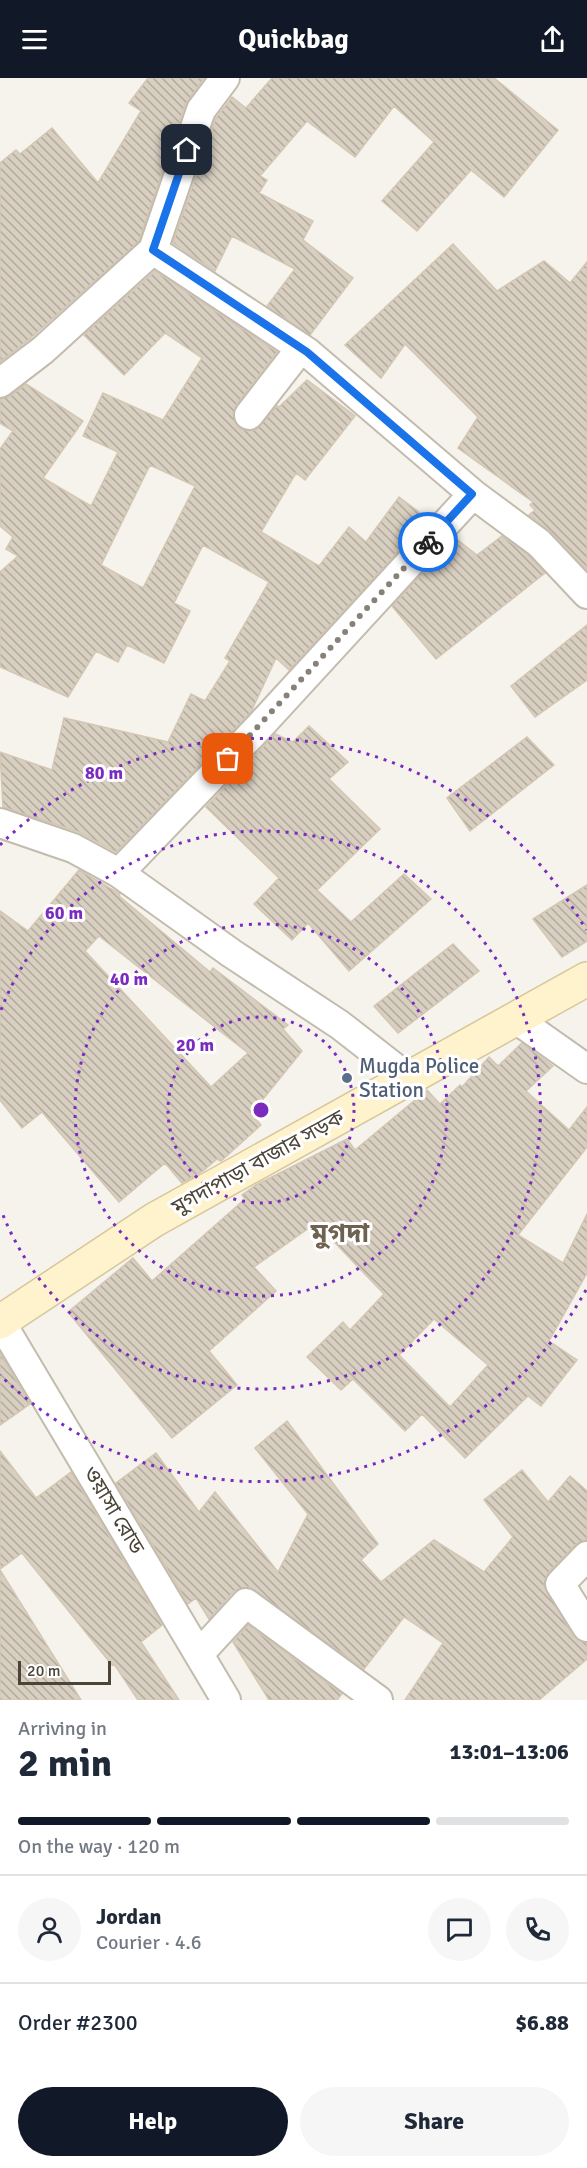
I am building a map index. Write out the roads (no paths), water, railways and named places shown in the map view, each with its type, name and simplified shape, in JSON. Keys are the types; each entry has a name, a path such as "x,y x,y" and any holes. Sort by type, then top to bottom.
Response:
{"street":[{"path":"0,383 43,350 153,250 201,110 225,78"},
{"path":"153,250 301,348 472,494 539,543 587,594"},
{"path":"249,415 301,348"},
{"path":"119,873 250,735 472,494"},
{"path":"0,823 73,848 119,873 231,953 340,1025 408,1078"},
{"name":"মুগদাপাড়া বাজার সড়ক","path":"0,1322 154,1220 587,978"},
{"path":"516,1019 587,1069"},
{"name":"ওয়াসা রোড","path":"0,1322 200,1653 226,1700"},
{"path":"587,1556 560,1584 587,1628"},
{"path":"200,1653 246,1603 378,1700"}],"place":[{"name":"Mugda Police Station","path":"347,1078"}],"district":[{"name":"মুগদা","path":"340,1233"}]}
